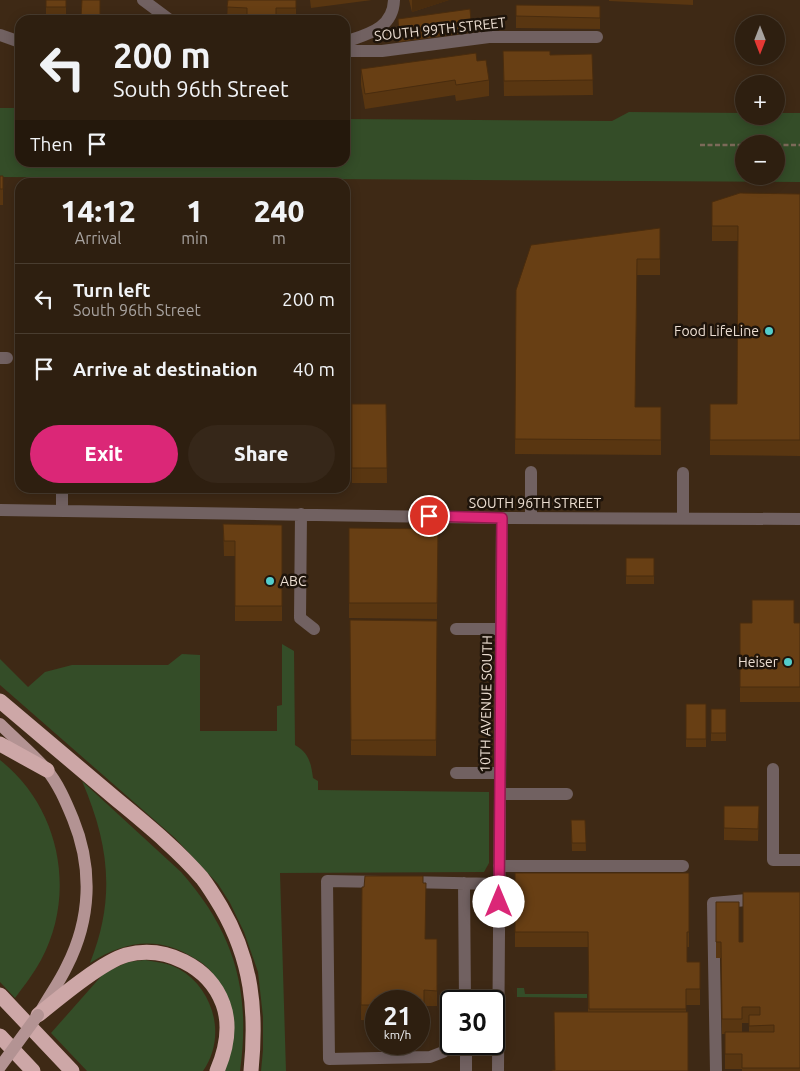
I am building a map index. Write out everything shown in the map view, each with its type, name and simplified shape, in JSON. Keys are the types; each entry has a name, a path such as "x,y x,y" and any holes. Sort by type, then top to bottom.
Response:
{"highway":[{"path":"0,701 131,812 186,861 204,880 230,923 248,971 254,1013 251,1071"},
{"path":"0,744 47,770"},
{"path":"38,1015 106,964 124,956 142,952 161,953 188,964 203,975 213,986 223,1005 227,1037 224,1056 217,1071"},
{"path":"0,996 72,1071"},
{"path":"0,1036 33,1071"}],"main road":[{"path":"0,724 47,770 62,795 80,836 86,864 87,895 79,941 67,968 38,1015 0,1068"}],"street":[{"path":"143,0 163,15"},
{"path":"350,40 376,31 385,24 390,15 394,0"},
{"path":"0,35 15,40"},
{"name":"SOUTH 99TH STREET","path":"350,52 382,51 489,37 597,37"},
{"path":"531,472 531,518"},
{"path":"683,473 683,518"},
{"path":"62,493 62,511"},
{"name":"SOUTH 96TH STREET","path":"0,510 502,518 800,519"},
{"path":"301,514 300,618 314,629"},
{"name":"10TH AVENUE SOUTH","path":"498,1071 502,518"},
{"path":"456,629 501,630"},
{"path":"773,769 773,860 800,860"},
{"path":"456,773 500,773"},
{"path":"500,794 567,794"},
{"path":"500,866 683,866"},
{"path":"440,1053 430,1057 387,1058 327,1065 327,881 499,884"},
{"path":"464,883 465,990"},
{"path":"716,1071 713,904 771,898"},
{"path":"466,1055 466,1071"},
{"path":"387,1058 387,1071"}],"path":[{"path":"700,145 735,145"},
{"path":"785,145 800,145"}],"green space":[{"path":"0,108 15,108 15,167 350,167 350,119 612,121 629,112 735,113 735,125 785,125 785,113 800,113 800,182 785,182 785,135 735,135 735,182 0,177"},
{"path":"282,644 294,651 295,745 303,751 308,759 313,778 318,781 318,790 489,792 489,863 484,872 280,873 286,1071 261,1071 263,1017 258,972 244,932 230,903 218,884 175,838 0,685 0,659 28,687 45,672 72,665 168,665 182,654 200,655 200,731 277,731 277,706 282,705"},
{"path":"0,760 20,779 37,802 49,826 56,852 60,880 58,907 52,934 41,960 15,998 0,982"},
{"path":"82,781 181,872 215,918 235,965 240,989 243,1015 243,1042 240,1071 224,1071 218,984 212,972 200,962 181,951 167,946 141,944 116,950 90,963 104,916 106,871 98,827"},
{"path":"145,960 167,964 179,969 201,989 213,1015 215,1029 214,1044 210,1058 203,1071 87,1071 51,1033 104,973 128,962"},
{"path":"517,988 524,988 525,994 587,994 587,998 517,997"}],"building":[{"path":"46,0 66,0 66,7 46,7"},
{"path":"82,0 100,0 100,15 81,15"},
{"path":"228,0 296,0 296,8 276,8 276,15 247,15 247,8 227,7"},
{"path":"516,5 600,6 600,18 516,16"},
{"path":"470,9 471,21 399,31 398,19"},
{"path":"503,51 550,51 550,55 592,54 593,80 504,81"},
{"path":"476,53 477,61 486,60 489,80 456,85 455,80 365,94 361,69"},
{"path":"0,176 3,176 3,189 0,189"},
{"name":"Food LifeLine","path":"740,193 800,194 800,440 710,440 710,404 737,404 738,226 712,226 712,202"},
{"path":"660,228 660,259 637,259 635,407 661,407 661,440 515,439 516,290 531,245"},
{"path":"352,404 386,404 387,468 352,468"},
{"path":"223,524 282,525 282,606 235,606 235,541 224,541"},
{"path":"349,528 438,529 437,603 349,603"},
{"path":"626,558 654,558 654,576 626,576"},
{"path":"752,600 794,600 794,623 800,623 800,687 740,687 740,623 752,623"},
{"path":"350,620 437,621 436,740 351,740"},
{"path":"686,704 706,704 706,739 686,739"},
{"path":"711,709 726,709 726,733 711,733"},
{"path":"724,806 759,806 758,829 724,828"},
{"path":"571,820 585,820 586,843 572,843"},
{"path":"515,873 689,873 687,962 700,962 700,989 686,989 686,1009 589,1009 588,932 515,932"},
{"path":"365,876 423,876 423,883 426,883 425,939 437,939 437,991 365,990 365,1005 361,1005 362,887 364,887"},
{"path":"743,892 800,892 800,1068 742,1068 742,1054 725,1054 725,1032 774,1032 774,1025 749,1026 749,1015 760,1015 760,1007 742,1007 742,1019 722,1019 721,942 716,942 716,902 739,902 739,942 743,942"},
{"path":"554,1012 688,1012 688,1071 552,1071 555,1070"}],"place":[{"name":"Food LifeLine","path":"769,331"},
{"name":"ABC","path":"270,581"},
{"name":"Heiser","path":"788,662"}],"route":[{"path":"429,516 502,518 499,902"}]}
